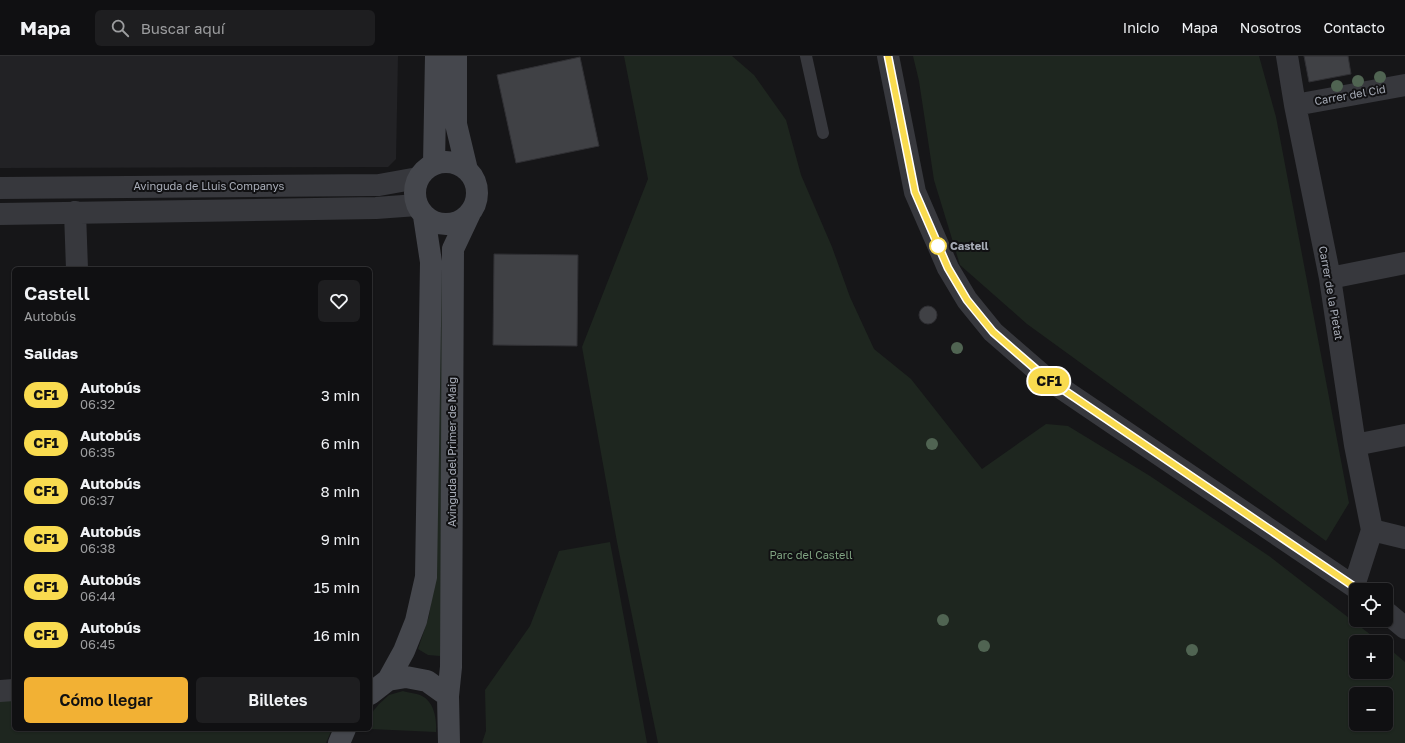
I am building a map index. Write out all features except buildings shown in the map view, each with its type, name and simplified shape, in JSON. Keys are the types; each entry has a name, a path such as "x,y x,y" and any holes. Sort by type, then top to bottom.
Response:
{"street":[{"path":"436,56 426,171 414,191 421,210 435,223 448,224 460,221 470,213 475,204 477,188 474,179 467,170 456,124 456,56"},
{"path":"888,56 915,192 948,268 967,300 993,332 1046,378 1350,583"},
{"name":"Carrer de la Pietat","path":"1287,56 1295,105 1330,278 1355,445 1372,530"},
{"name":"Carrer del Cid","path":"1295,105 1405,85"},
{"path":"426,171 451,162 467,170"},
{"name":"Avinguda de Lluis Companys","path":"0,188 378,185 426,171"},
{"path":"0,214 376,208 421,210"},
{"name":"Avinguda del Primer de Maig","path":"388,680 404,651 416,621 426,577 431,262 421,210"},
{"path":"75,212 77,267"},
{"name":"Avinguda del Primer de Maig","path":"449,743 448,696 451,667 453,249 470,213"},
{"path":"1330,278 1405,263"},
{"path":"1355,445 1405,435"},
{"path":"1358,583 1372,530 1405,538"},
{"path":"1393,618 1405,628"},
{"path":"372,692 388,680 406,677 427,681 448,696"},
{"path":"0,691 12,690"},
{"path":"339,743 344,731"}],"lane":[{"path":"806,56 823,133"}],"shaded area":[{"path":"0,56 398,56 396,159 388,167 0,168"}],"green space":[{"name":"Parc del Castell","path":"624,56 732,56 754,75 786,120 801,175 832,247 850,297 874,349 911,379 982,469 1046,424 1068,426 1150,476 1269,556 1349,618 1349,627 1361,627 1371,635 1349,635 1349,679 1393,679 1393,652 1405,662 1405,743 658,743 617,542 582,347 648,179"},
{"path":"913,56 1259,56 1276,117 1349,503 1326,541 1027,324 960,265 934,180 919,81"},
{"path":"440,276 446,276 443,560 440,656 428,655 418,649 429,616 435,575"},
{"path":"610,542 647,743 482,743 486,731 485,690 530,626 559,551"},
{"path":"403,691 420,695 426,699 434,711 436,732 372,729 372,713 389,695"},
{"path":"0,701 12,701 12,731 331,731 326,743 0,743"}],"bus line":[{"name":"CF1","path":"888,56 908,164 915,192 948,268 967,300 993,332 1046,378 1350,583"}],"place":[{"name":"Castell","path":"938,246"}]}
